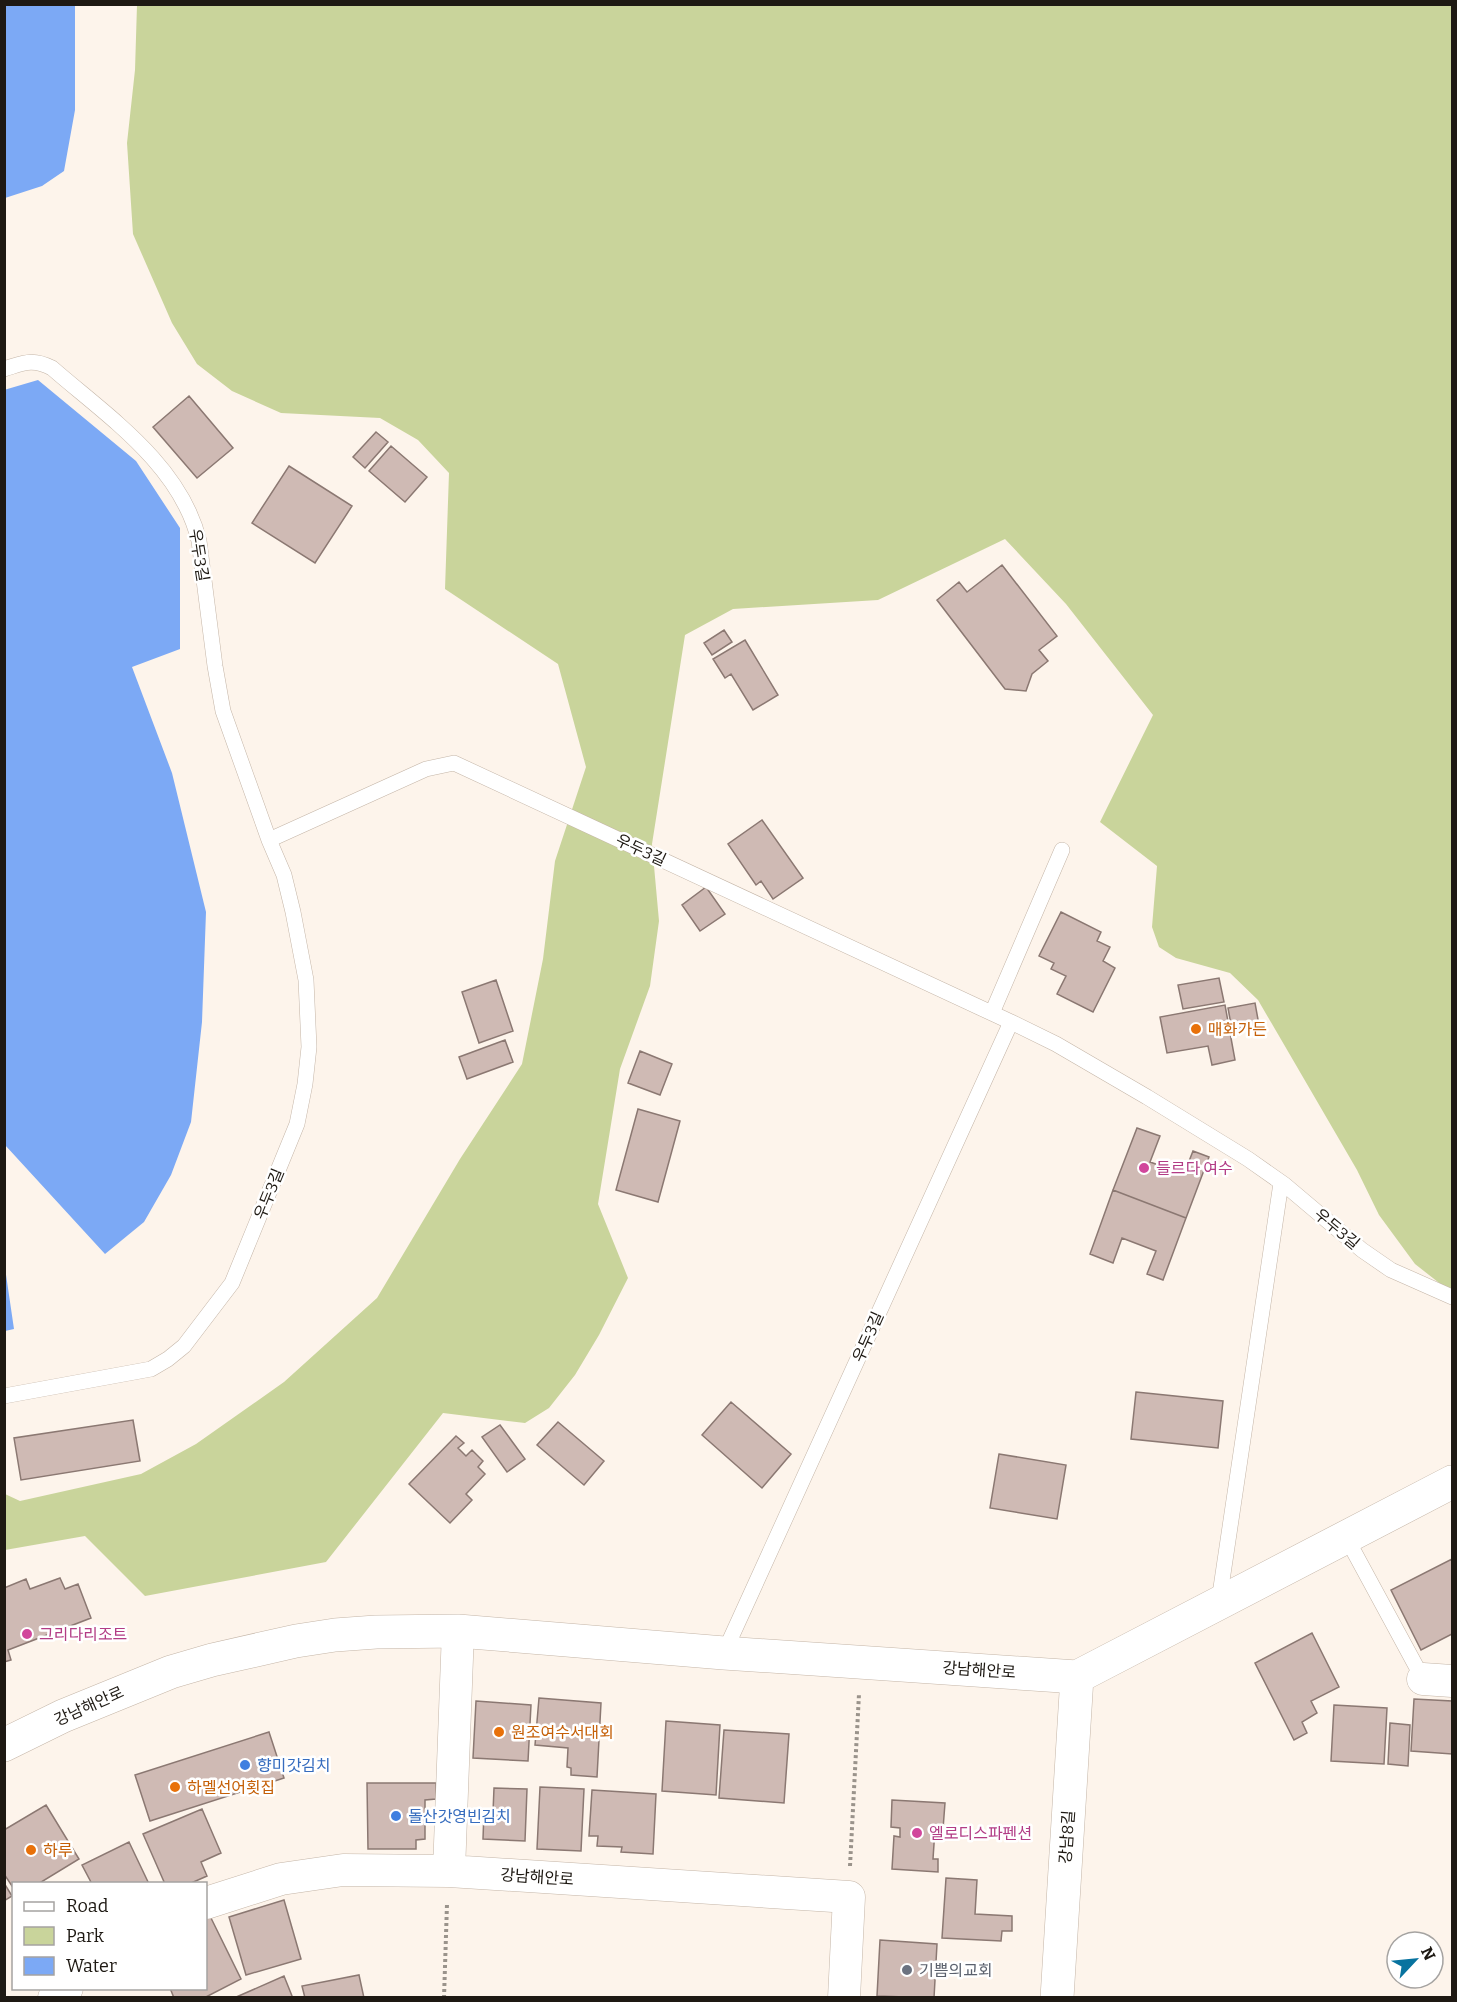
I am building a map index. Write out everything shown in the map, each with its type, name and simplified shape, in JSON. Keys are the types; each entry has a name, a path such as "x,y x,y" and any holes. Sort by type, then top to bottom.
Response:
{"street":[{"path":"1077,1677 1452,1482"},
{"name":"강남해안로","path":"4,1745 63,1716 171,1672 296,1641 335,1635 459,1631 724,1653 1077,1677"},
{"path":"449,1871 459,1631"},
{"name":"강남8길","path":"1057,1998 1077,1677"},
{"name":"강남해안로","path":"207,1903 281,1879 343,1870 449,1871 849,1897"},
{"path":"844,1998 849,1897"}],"lane":[{"name":"우두3길","path":"4,369 26,362 39,362 52,368 140,445 186,504 194,521 215,666 224,711 269,840 284,875 293,912 306,980 309,1047 297,1124 232,1283 184,1346 151,1369 4,1396"},
{"name":"우두3길","path":"269,840 426,769 454,763 1056,1044 1147,1096 1248,1160 1281,1183 1362,1250 1391,1270 1452,1297"},
{"path":"992,1013 1062,850"},
{"name":"우두3길","path":"724,1653 1011,1022"},
{"path":"1219,1603 1281,1183"},
{"path":"1346,1537 1438,1680"}],"path":[{"path":"849,1897 860,1662"},
{"path":"444,1998 449,1871"}],"green space":[{"path":"137,5 1452,5 1452,1293 1415,1264 1379,1215 1357,1170 1258,1000 1230,973 1176,958 1159,947 1152,927 1157,866 1100,822 1153,715 1066,604 1005,539 878,600 733,609 685,635 652,844 659,921 650,986 620,1069 598,1204 628,1278 599,1335 575,1375 549,1408 525,1423 443,1413 326,1562 145,1596 85,1536 5,1550 5,1494 20,1501 141,1474 196,1444 284,1382 377,1298 460,1159 522,1064 543,959 555,861 586,767 558,664 445,589 449,473 418,440 380,418 281,413 232,391 197,364 172,323 133,234 127,143 135,70"}],"water":[{"path":"4,5 75,5 75,110 64,171 42,186 5,198"},
{"path":"38,380 136,461 180,528 180,649 132,667 172,773 206,912 202,1022 191,1122 171,1175 144,1222 105,1254 5,1145 4,390"},
{"path":"4,1261 14,1329 5,1331 4,1331"}],"building":[{"path":"189,396 233,448 197,478 153,427"},
{"path":"376,432 388,442 365,468 353,457"},
{"path":"391,446 427,477 405,502 369,471"},
{"path":"289,466 352,506 315,563 252,523"},
{"path":"1002,565 1057,636 1039,650 1048,661 1032,674 1026,691 1005,689 937,600 959,582 967,592"},
{"path":"724,630 732,642 712,655 704,643"},
{"path":"745,640 778,695 753,710 731,674 725,678 713,659"},
{"path":"762,820 803,878 773,899 761,881 756,885 728,844"},
{"path":"706,887 725,914 700,931 682,905"},
{"path":"1061,912 1101,932 1097,941 1110,947 1103,961 1115,968 1093,1012 1057,994 1066,976 1051,969 1054,963 1039,956"},
{"path":"1219,978 1224,1002 1183,1009 1178,985"},
{"path":"496,980 513,1031 479,1043 462,992"},
{"path":"1255,1003 1259,1025 1232,1030 1228,1008"},
{"path":"1225,1005 1235,1060 1212,1065 1208,1046 1167,1053 1160,1017"},
{"path":"505,1040 513,1062 467,1079 459,1057"},
{"path":"640,1051 672,1064 660,1095 628,1083"},
{"path":"638,1109 680,1121 658,1202 616,1190"},
{"name":"들르다 여수","path":"1137,1128 1160,1136 1150,1162 1184,1174 1193,1151 1209,1157 1186,1218 1113,1190"},
{"path":"1113,1190 1186,1218 1163,1280 1147,1274 1156,1251 1122,1238 1113,1263 1090,1254"},
{"path":"1136,1392 1223,1401 1218,1448 1131,1439"},
{"path":"731,1402 791,1454 762,1488 702,1435"},
{"path":"133,1420 140,1461 21,1480 14,1438"},
{"path":"558,1422 604,1461 584,1485 537,1445"},
{"path":"500,1425 525,1459 507,1472 482,1437"},
{"path":"456,1436 464,1443 458,1448 466,1456 472,1450 483,1461 478,1467 485,1474 466,1494 472,1500 450,1523 409,1484"},
{"path":"999,1454 1066,1465 1057,1519 990,1508"},
{"path":"1452,1559 1452,1634 1421,1650 1391,1590"},
{"name":"그리다리조트","path":"60,1578 65,1589 78,1584 91,1618 8,1650 11,1660 4,1662 4,1588 26,1579 30,1589"},
{"path":"1312,1633 1339,1687 1311,1701 1317,1713 1302,1722 1307,1733 1294,1740 1255,1663"},
{"path":"539,1698 601,1703 597,1777 571,1775 571,1768 567,1767 568,1748 535,1745"},
{"path":"1414,1699 1452,1701 1452,1754 1411,1751"},
{"path":"476,1701 531,1705 528,1761 473,1758"},
{"path":"1334,1705 1387,1708 1384,1764 1331,1761"},
{"path":"666,1721 720,1725 716,1795 662,1791"},
{"path":"1390,1723 1410,1725 1408,1766 1388,1764"},
{"path":"724,1730 789,1734 784,1803 719,1798"},
{"path":"269,1732 284,1778 150,1821 135,1775"},
{"path":"367,1783 436,1783 436,1799 425,1800 425,1839 416,1840 416,1849 368,1849"},
{"path":"540,1787 584,1789 581,1851 537,1849"},
{"path":"494,1788 527,1789 525,1841 483,1839 484,1811 493,1812"},
{"path":"592,1790 656,1794 653,1854 621,1852 622,1847 597,1846 598,1836 589,1836"},
{"name":"엘로디스파펜션","path":"892,1800 945,1803 943,1829 935,1829 933,1859 938,1859 938,1872 892,1869 894,1836 900,1837 900,1828 891,1827"},
{"path":"46,1805 79,1859 41,1882 12,1882 12,1886 4,1874 4,1830"},
{"path":"202,1809 221,1853 201,1862 207,1876 194,1882 164,1882 143,1834"},
{"path":"129,1842 148,1882 91,1882 82,1865"},
{"path":"946,1878 977,1880 975,1914 1012,1916 1012,1931 1002,1931 1001,1941 942,1938"},
{"path":"4,1883 12,1896 4,1901"},
{"path":"284,1900 301,1959 246,1975 229,1917"},
{"path":"210,1916 241,1979 204,1998 174,1998 171,1990 207,1990 207,1918"},
{"name":"기쁨의교회","path":"880,1940 937,1944 934,1998 877,1996"},
{"path":"359,1975 364,1998 305,1998 302,1986"},
{"path":"284,1976 292,1996 289,1998 234,1998"}],"place":[{"name":"매화가든","path":"1196,1029"},
{"name":"들르다 여수","path":"1144,1168"},
{"name":"그리다리조트","path":"27,1634"},
{"name":"원조여수서대회","path":"499,1732"},
{"name":"향미갓김치","path":"245,1765"},
{"name":"하멜선어횟집","path":"175,1787"},
{"name":"돌산갓영빈김치","path":"396,1816"},
{"name":"엘로디스파펜션","path":"917,1833"},
{"name":"하루","path":"31,1850"},
{"name":"기쁨의교회","path":"907,1970"}]}
